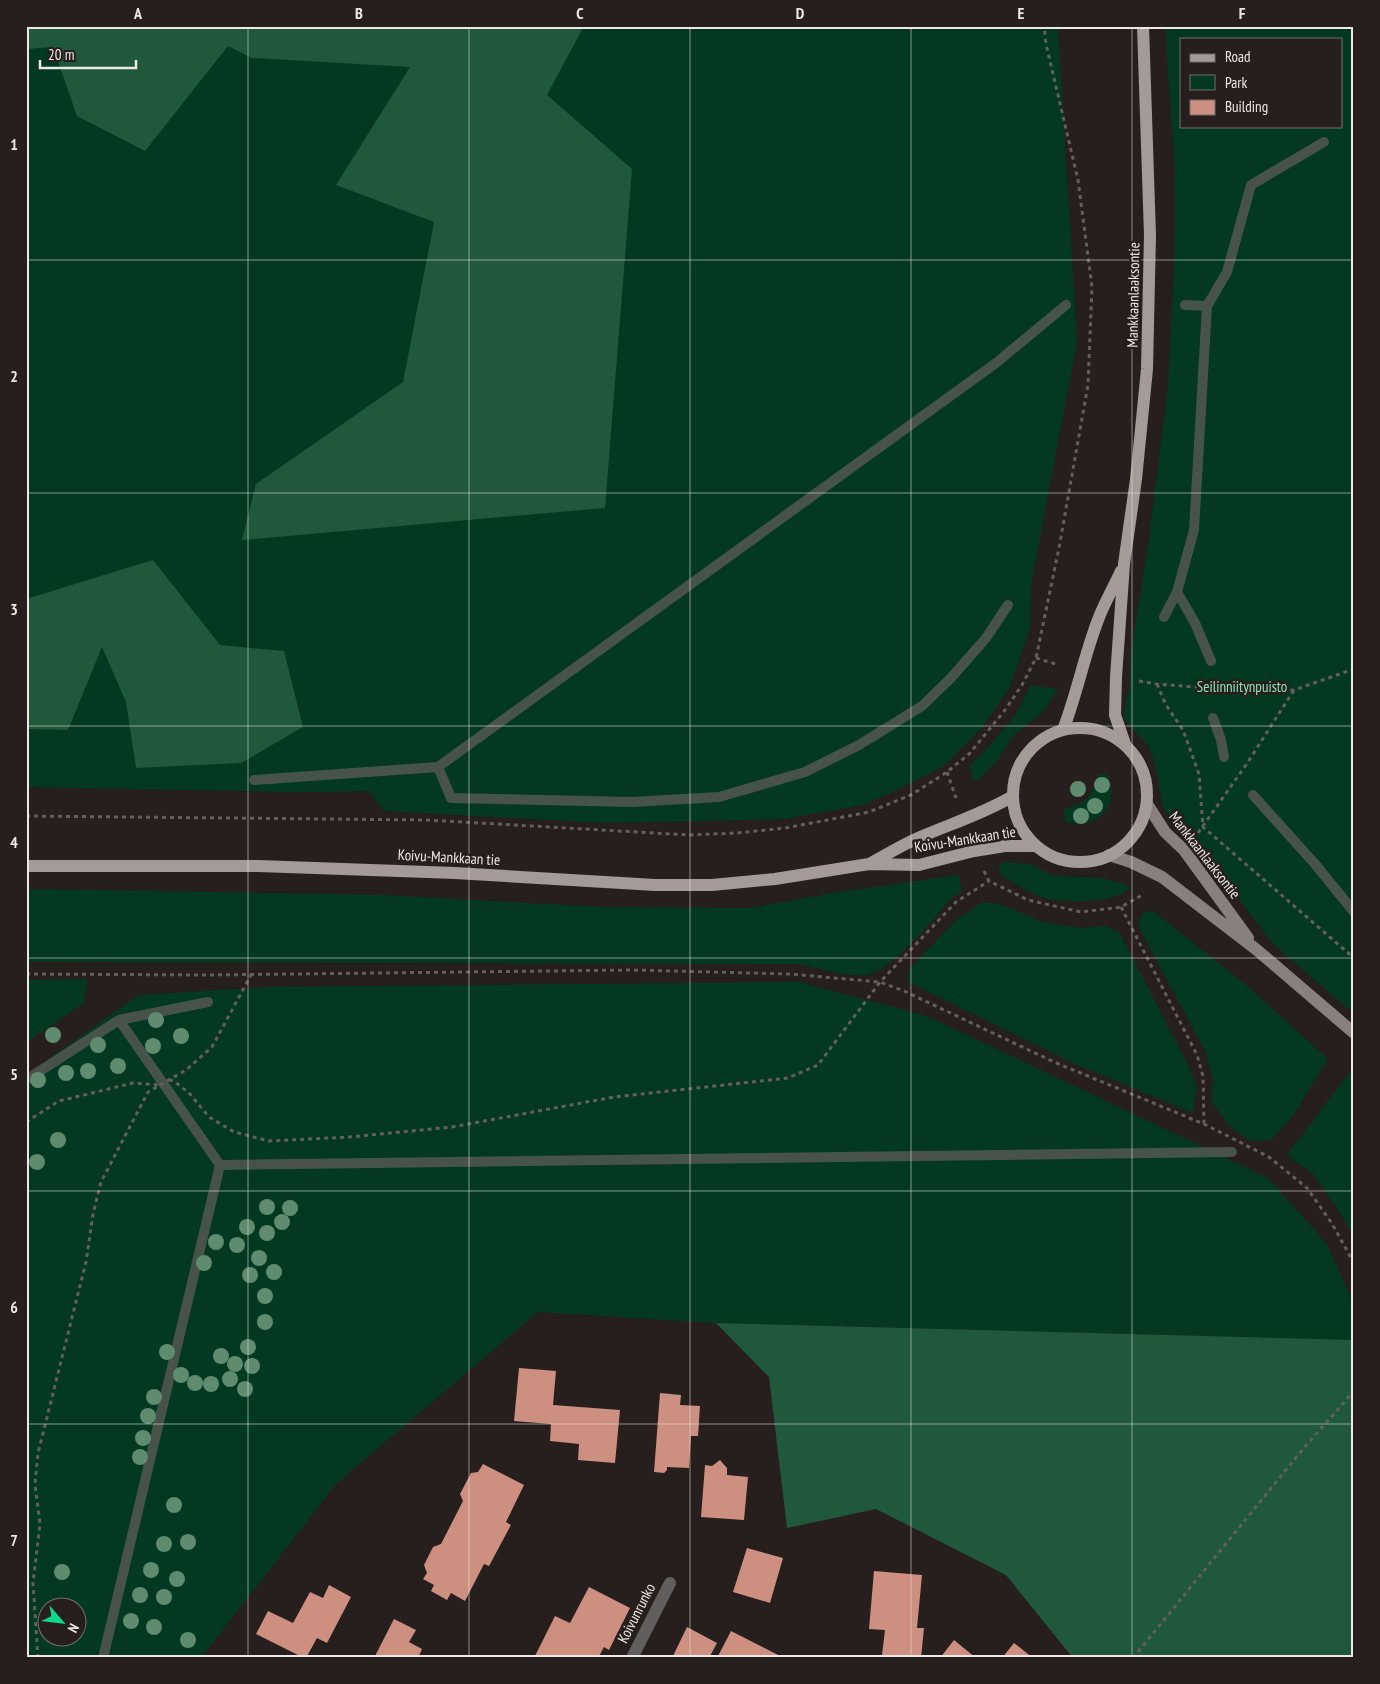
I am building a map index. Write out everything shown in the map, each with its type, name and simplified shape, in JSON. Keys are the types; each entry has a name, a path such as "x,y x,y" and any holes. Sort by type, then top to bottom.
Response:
{"main road":[{"name":"Mankkaanlaaksontie","path":"1124,744 1115,715 1124,564 1136,479 1148,369 1150,235 1144,26"},
{"name":"Mankkaanlaaksontie","path":"1063,730 1072,707 1081,671 1098,619 1124,564"},
{"path":"1076,728 1102,731 1124,744 1137,760 1145,778 1147,791 1146,804 1138,828 1131,839 1110,855 1084,862 1058,858 1036,846 1017,818 1013,796 1018,770 1025,756 1048,736 1063,730 1076,728"},
{"name":"Koivu-Mankkaan tie","path":"869,864 916,839 993,808 1013,796"},
{"name":"Mankkaanlaaksontie","path":"1146,804 1165,832 1184,850 1257,950"},
{"name":"Koivu-Mankkaan tie","path":"26,866 258,866 455,873 655,885 712,885 775,879 869,864 919,865 974,851 1005,846 1036,846"},
{"name":"Mankkaanlaaksontie","path":"1110,855 1131,862 1162,877 1257,950 1354,1032"}],"street":[{"name":"Koivunrunko","path":"632,1658 670,1583"}],"path":[{"path":"26,816 427,820 689,836 785,828 869,812 910,795 947,772 970,753 1005,710 1022,685 1036,658 1059,548 1088,385 1092,286 1078,180 1046,44 1044,26"},
{"path":"1354,670 1294,690 1256,692 1156,684 1166,705 1183,730 1199,774 1203,827 1354,958"},
{"path":"1184,850 1203,827 1294,690"},
{"path":"947,772 963,819"},
{"path":"974,851 989,881 1028,900 1061,909 1082,912 1121,907 1145,893 1162,877"},
{"path":"169,1080 174,1081 190,1094 209,1116 217,1122 234,1132 269,1141 452,1127 614,1097 788,1078 818,1064 880,982 956,902 989,881"},
{"path":"1121,907 1198,1055 1203,1076 1204,1124"},
{"path":"26,974 633,970 790,974 880,982 1054,1062 1204,1124 1269,1157 1307,1188 1331,1222 1354,1263"},
{"path":"38,1658 33,1583 40,1524 35,1484 38,1453 86,1262 93,1214 101,1182 148,1092 186,1070 212,1047 252,973"},
{"path":"26,1122 58,1101 133,1083 160,1085"},
{"path":"1133,1658 1303,1449 1354,1391"}],"green space":[{"path":"26,26 1058,26 1077,342 1031,585 1030,628 1010,687 983,727 945,765 863,805 783,819 606,823 384,811 369,791 301,792 26,787"},
{"path":"26,26 584,26 547,95 632,169 605,508 242,540 256,484 403,382 434,222 336,185 410,67 252,58 228,46 145,151 77,116 53,47 26,49"},
{"name":"Seilinniitynpuisto","path":"1165,26 1354,26 1354,1014 1273,944 1213,864 1172,825 1163,806 1154,761 1147,744 1126,722 1124,716 1127,696 1130,690 1131,652 1149,539 1168,385 1174,270 1175,173"},
{"path":"153,560 220,645 284,651 303,727 241,763 136,768 126,702 102,647 68,730 26,729 26,599"},
{"path":"1031,685 1058,689 1043,712 1014,735 995,763 976,782 972,779 970,765 1015,716"},
{"path":"1107,774 1111,786 1111,796 1109,805 1104,813 1096,819 1087,822 1077,824 1065,822 1064,809 1083,802 1093,789 1097,775"},
{"path":"1005,862 1029,864 1055,876 1103,878 1130,886 1125,892 1104,899 1090,901 1052,900 1033,893 1002,876 999,865"},
{"path":"959,875 962,892 953,897 900,954 876,972 866,975 841,973 798,964 26,962 26,889 383,895 599,907 750,908 833,893"},
{"path":"982,902 1000,904 1042,922 1081,928 1105,926 1119,932 1189,1067 1197,1088 1193,1113 1073,1063 908,982 909,970 928,949 957,919"},
{"path":"1153,911 1245,984 1328,1059 1294,1114 1271,1140 1250,1141 1228,1125 1211,1100 1213,1080 1205,1051 1141,931 1139,921 1143,913"},
{"path":"87,979 84,1003 26,1043 26,980"},
{"path":"798,982 927,1016 1268,1178 1327,1244 1354,1304 1354,1340 716,1323 538,1312 336,1484 201,1658 26,1658 26,1075 139,995 267,987"},
{"path":"1353,1068 1354,1237 1343,1217 1313,1174 1287,1155"},
{"path":"716,1323 1354,1340 1354,1658 1073,1658 1006,1575 876,1509 787,1528 769,1377"}],"building":[{"path":"519,1368 556,1371 553,1405 620,1410 615,1463 578,1460 579,1444 550,1441 551,1424 514,1421"},
{"path":"660,1393 681,1395 680,1405 700,1406 698,1436 691,1436 689,1468 667,1467 664,1473 654,1472"},
{"path":"720,1460 727,1468 727,1475 748,1477 744,1520 701,1517 705,1465 712,1466"},
{"path":"483,1464 524,1485 506,1522 511,1525 489,1566 484,1564 465,1601 451,1593 447,1600 431,1591 434,1585 423,1579 427,1573 424,1565 433,1547 441,1544 463,1501 460,1494 471,1473 478,1472"},
{"path":"747,1548 783,1558 770,1603 733,1592"},
{"path":"874,1571 922,1575 917,1628 924,1628 921,1658 882,1655 885,1630 869,1629"},
{"path":"329,1585 351,1597 327,1643 317,1638 306,1658 256,1634 268,1611 293,1623 310,1592 323,1598"},
{"path":"589,1587 630,1608 609,1650 604,1647 598,1658 534,1658 555,1616 570,1623"},
{"path":"394,1619 416,1630 409,1642 422,1649 418,1658 374,1658"},
{"path":"687,1627 717,1643 709,1658 672,1658"},
{"path":"731,1631 784,1658 717,1658"},
{"path":"954,1640 976,1658 940,1658"},
{"path":"1014,1643 1033,1658 1002,1658"}],"waterway":[{"path":"1164,617 1177,592 1194,530 1207,306 1227,272 1251,185 1324,142"},
{"path":"254,780 438,767 996,363 1066,305"},
{"path":"1185,305 1207,306"},
{"path":"1177,592 1195,623 1211,661"},
{"path":"438,767 451,798 632,802 719,797 805,772 859,745 922,706 950,679 986,638 1008,605"},
{"path":"1213,718 1221,740 1224,757"},
{"path":"1253,795 1315,864 1354,912"},
{"path":"26,1080 119,1020 208,1002"},
{"path":"103,1658 220,1165 119,1020"},
{"path":"220,1165 1232,1152"}]}
